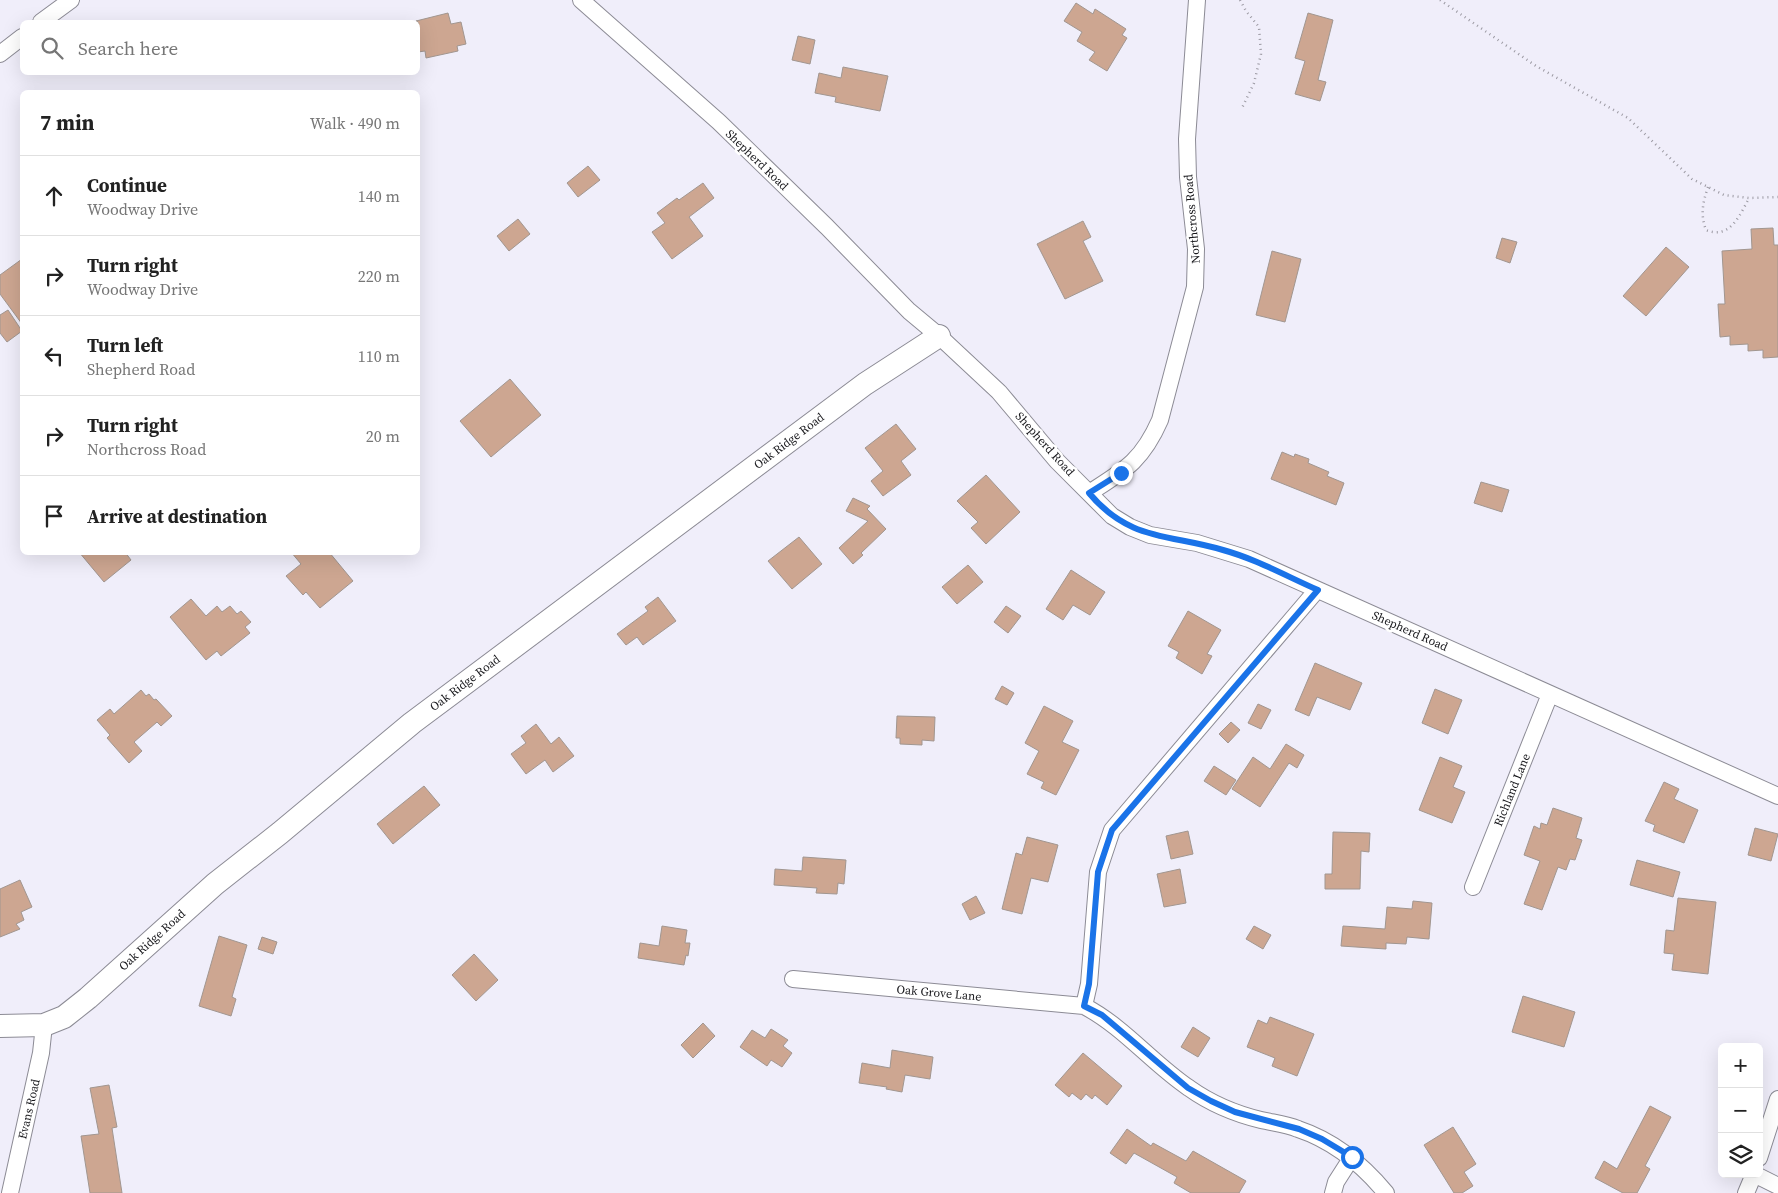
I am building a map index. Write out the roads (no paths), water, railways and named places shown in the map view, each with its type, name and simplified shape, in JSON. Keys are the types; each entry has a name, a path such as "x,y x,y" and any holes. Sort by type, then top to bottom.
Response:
{"street":[{"path":"44,20 71,0"},
{"name":"Shepherd Road","path":"581,0 719,122 909,311 999,392 1057,461 1112,516 1130,527 1150,534 1198,543 1250,559 1778,796"},
{"name":"Northcross Road","path":"1089,493 1121,473 1136,460 1152,438 1160,420 1195,287 1196,255 1186,139 1197,0"},
{"path":"0,54 20,39"},
{"name":"Oak Ridge Road","path":"0,1026 44,1025 64,1017 88,998 215,884 280,833 412,723 865,384 939,336"},
{"path":"1318,590 1112,830 1098,872 1089,984 1084,1006 1102,1015 1188,1088 1235,1112 1299,1129 1322,1139 1352,1157 1386,1193"},
{"name":"Richland Lane","path":"1473,887 1550,694"},
{"name":"Oak Grove Lane","path":"793,980 1084,1006"},
{"name":"Evans Road","path":"10,1193 42,1053 44,1025"},
{"path":"1763,1146 1778,1099"},
{"path":"1333,1193 1336,1182 1352,1157"},
{"path":"1746,1193 1752,1178"},
{"path":"1762,1178 1778,1186"}]}
